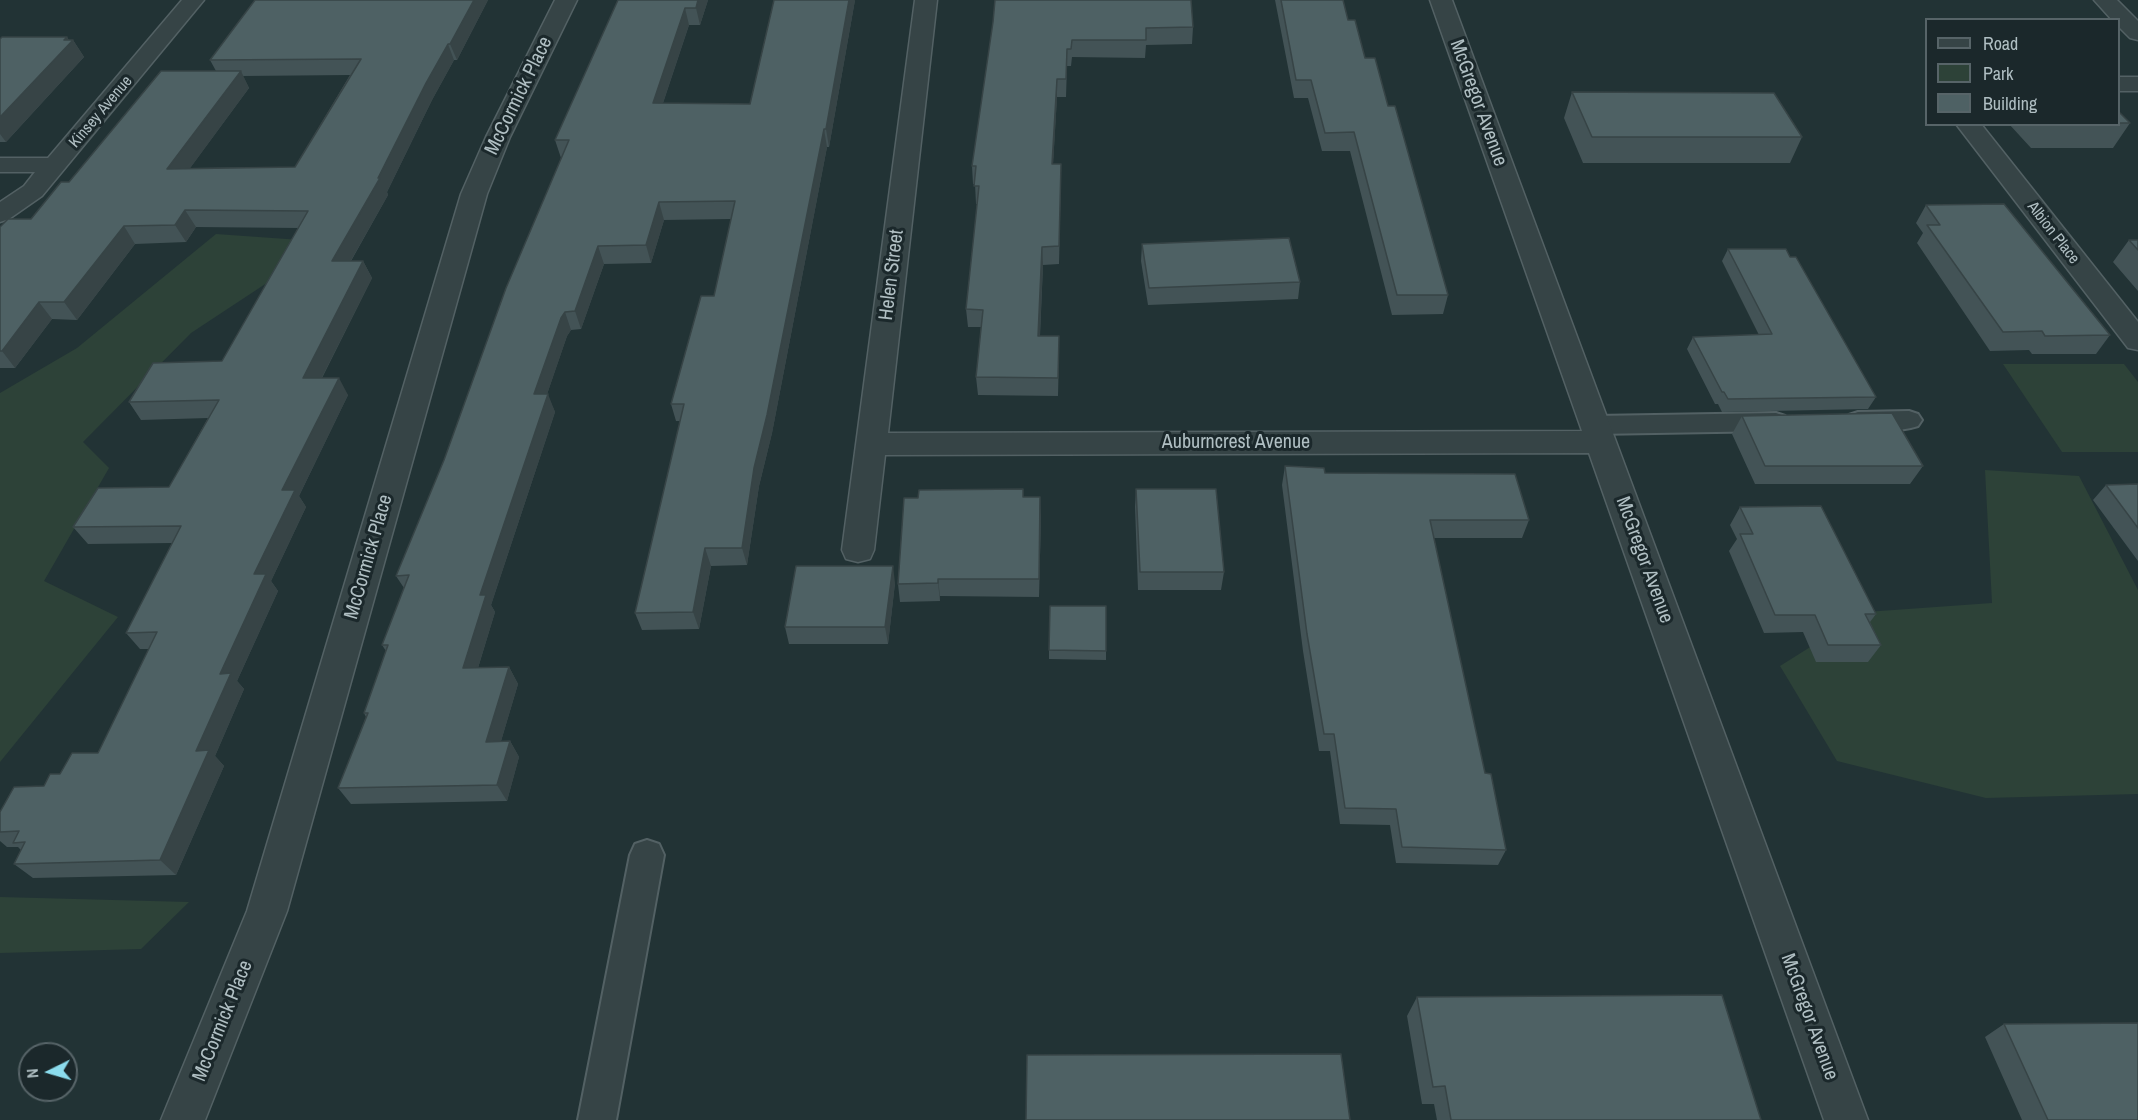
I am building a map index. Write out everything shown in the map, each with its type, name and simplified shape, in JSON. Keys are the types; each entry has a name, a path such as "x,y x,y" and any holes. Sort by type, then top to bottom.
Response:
{"street":[{"name":"Kinsey Avenue","path":"0,214 33,191 57,165 193,0"},
{"name":"McCormick Place","path":"183,1120 267,910 474,194 498,137 566,0"},
{"name":"Helen Street","path":"858,549 926,0"},
{"name":"McGregor Avenue","path":"1441,0 1846,1120"},
{"path":"2105,0 2138,33"},
{"path":"2120,84 2138,84"},
{"name":"Albion Place","path":"1970,126 2138,341"},
{"path":"0,165 57,165"},
{"name":"Auburncrest Avenue","path":"871,444 1598,434"}],"lane":[{"path":"1839,421 1909,420"},
{"path":"1598,434 1803,422"},
{"path":"597,1120 647,855"}],"green space":[{"path":"216,234 329,242 191,333 83,442 109,468 44,581 118,617 0,762 0,393 77,348"},
{"path":"2003,364 2124,364 2138,382 2138,452 2062,452"},
{"path":"1985,470 2079,476 2138,590 2138,794 1986,798 1837,761 1780,666 1866,612 1992,603"},
{"path":"0,897 189,902 141,949 0,953"}],"building":[{"path":"255,0 474,0 426,83 378,178 380,178 332,261 363,261 303,378 339,378 282,490 295,490 254,574 266,574 220,674 231,673 196,751 209,750 160,860 14,864 25,842 13,843 19,831 0,832 0,812 14,787 44,786 50,774 60,774 72,753 98,753 157,632 126,633 181,526 73,527 98,488 169,487 219,400 129,402 153,363 222,361 308,211 185,210 175,225 124,226 64,302 39,302 2,351 0,351 0,227 8,219 31,219 61,182 69,182 161,71 241,71 167,169 295,167 361,59 210,60"},
{"path":"618,0 698,0 696,8 685,8 653,103 750,104 774,0 849,0 826,129 824,129 767,415 754,468 742,548 705,548 693,612 635,613 684,404 671,404 701,296 714,296 735,201 659,202 646,245 598,246 575,311 565,312 561,318 534,394 548,394 480,595 486,595 463,668 509,667 486,742 510,741 497,785 338,788 368,713 364,713 388,645 382,645 409,575 396,576 444,460 506,288 569,140 555,140"},
{"path":"995,0 1191,0 1193,27 1146,28 1146,40 1072,40 1071,49 1067,49 1066,79 1057,79 1052,164 1061,164 1059,246 1042,247 1038,336 1059,336 1058,378 976,377 983,310 966,309 979,186 974,186 976,166 972,166"},
{"path":"1281,0 1343,0 1348,20 1355,20 1365,58 1375,58 1388,106 1395,106 1448,295 1397,295 1354,132 1325,133 1311,80 1296,80"},
{"path":"2,37 67,37 64,40 73,40 0,117 0,39"},
{"path":"1572,92 1774,93 1802,137 1592,137"},
{"path":"2120,113 2130,123 2120,123"},
{"path":"2004,204 2110,335 2045,336 2042,331 2003,332 1927,225 1940,225 1926,205"},
{"path":"1289,238 1300,282 1149,288 1142,244"},
{"path":"2129,240 2138,240 2138,250"},
{"path":"1728,249 1786,249 1790,257 1796,257 1876,397 1728,399 1693,337 1772,334"},
{"path":"1892,413 1923,466 1765,466 1742,416"},
{"path":"1285,466 1324,468 1325,473 1515,474 1529,520 1430,520 1485,773 1491,774 1506,850 1402,847 1396,809 1345,808 1334,734 1324,734 1307,634"},
{"path":"2138,484 2138,528 2106,485"},
{"path":"1023,489 1023,497 1040,497 1039,579 938,579 938,583 898,584 904,498 918,498 919,490"},
{"path":"1136,489 1216,489 1224,572 1140,572"},
{"path":"1821,506 1876,614 1865,614 1881,645 1828,645 1815,615 1775,615 1740,534 1753,534 1740,507"},
{"path":"796,566 893,566 885,627 785,627"},
{"path":"1050,606 1106,606 1106,651 1049,650"},
{"path":"1722,995 1761,1120 1451,1120 1445,1086 1433,1087 1417,997"},
{"path":"2138,1023 2138,1120 2048,1120 2004,1024"},
{"path":"1341,1054 1350,1120 1026,1120 1027,1055"}]}
